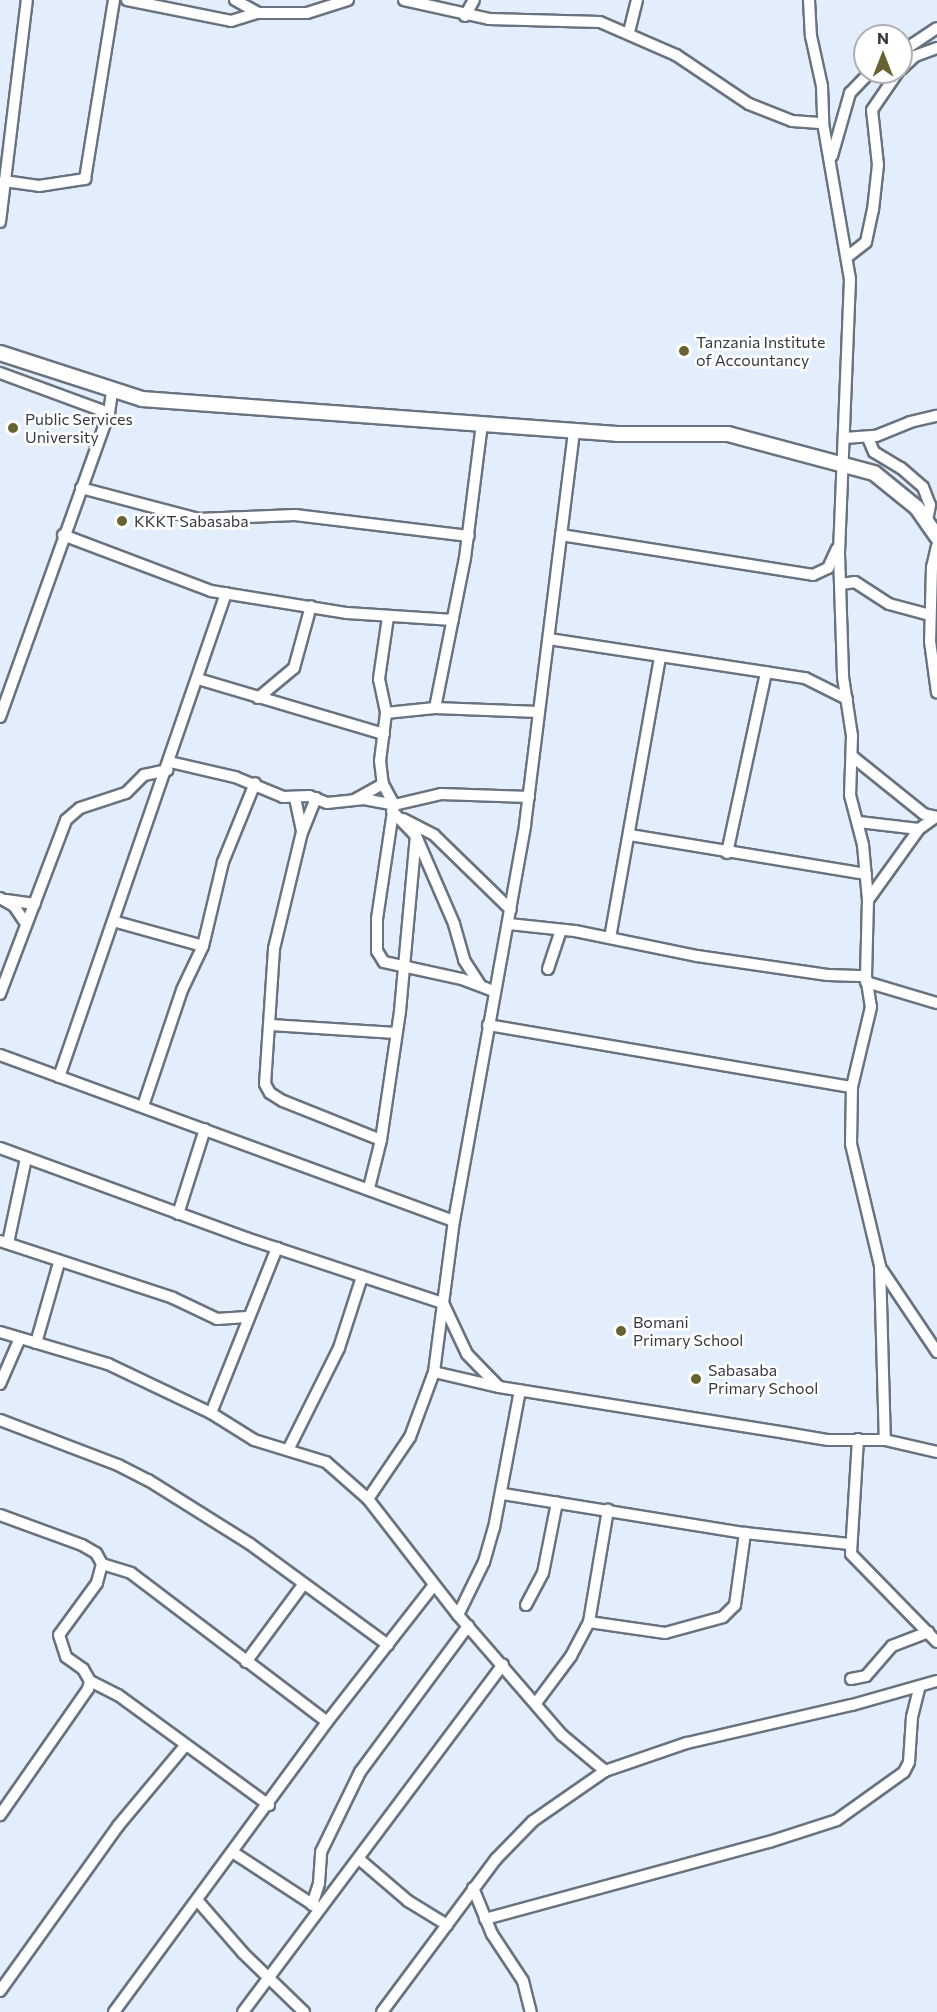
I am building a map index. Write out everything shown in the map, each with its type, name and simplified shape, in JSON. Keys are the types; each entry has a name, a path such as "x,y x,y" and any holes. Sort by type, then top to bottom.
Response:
{"main road":[{"path":"0,353 112,392 142,399 617,434 716,432 845,462 874,473 892,485 927,521 937,537"}],"street":[{"path":"0,222 5,141 27,0"},
{"path":"4,181 39,186 85,180 114,0"},
{"path":"127,0 224,21 258,13 307,13 348,0"},
{"path":"235,0 258,13"},
{"path":"404,0 465,16 513,21 583,19 629,32 676,55 749,104 792,121 823,123"},
{"path":"465,16 474,0"},
{"path":"629,32 637,0"},
{"path":"808,0 811,36 822,86 823,123 847,257 850,300 844,438 842,584 847,699 853,757 850,795 859,822 866,874 868,900 866,979 871,1019 852,1087 852,1158 880,1266 885,1440"},
{"path":"913,44 937,28"},
{"path":"913,58 937,48"},
{"path":"831,159 850,93 859,84"},
{"path":"847,257 866,242 873,210 878,165 872,110 890,84"},
{"path":"0,373 109,413"},
{"path":"0,717 63,535 109,413 112,392"},
{"path":"844,438 868,438 937,416"},
{"path":"435,708 469,536 482,424"},
{"path":"368,1499 410,1437 434,1372 454,1221 494,991 509,924 529,797 574,430"},
{"path":"868,438 874,452 915,478 932,492 931,509 927,521"},
{"path":"81,488 198,519 295,515 469,536"},
{"path":"63,535 226,593 388,617 453,620"},
{"path":"561,535 813,575 828,568 842,535"},
{"path":"937,546 930,615 931,658 937,693"},
{"path":"842,584 855,582 889,604 930,615"},
{"path":"58,1077 168,766 226,593"},
{"path":"258,698 294,668 310,606"},
{"path":"388,617 379,679 386,713 379,752 383,784 394,811 416,836 454,924 464,960 480,985"},
{"path":"549,639 805,678 847,699"},
{"path":"610,938 660,656"},
{"path":"727,853 766,672"},
{"path":"198,679 384,734"},
{"path":"386,713 435,708 538,712"},
{"path":"853,757 924,814 936,817"},
{"path":"0,993 70,814 126,793 144,775 168,766 255,783 283,797 316,798 327,803 354,800 394,811 434,835 511,910"},
{"path":"143,1106 182,990 203,946 223,862 255,783"},
{"path":"354,800 383,784"},
{"path":"394,811 441,794 529,797"},
{"path":"295,798 302,832"},
{"path":"316,798 302,832 274,950 271,1025 265,1084 270,1093 381,1140"},
{"path":"394,811 377,951 384,962 480,985 494,991"},
{"path":"868,900 919,829 936,817"},
{"path":"859,822 919,829"},
{"path":"630,835 727,853 866,874"},
{"path":"369,1188 381,1140 396,1033 416,836"},
{"path":"3,899 34,904"},
{"path":"3,899 26,924"},
{"path":"113,921 203,946"},
{"path":"509,924 610,938 709,957 866,979 937,1003"},
{"path":"548,969 561,930"},
{"path":"271,1025 396,1033"},
{"path":"489,1025 852,1087"},
{"path":"0,1055 369,1188 454,1221"},
{"path":"178,1214 205,1129"},
{"path":"0,1148 178,1214 443,1303 467,1354 499,1387"},
{"path":"26,1158 4,1242 59,1263 173,1298 217,1319 247,1317"},
{"path":"211,1413 247,1317 277,1248"},
{"path":"36,1343 59,1263"},
{"path":"880,1266 937,1352"},
{"path":"288,1450 339,1348 362,1277"},
{"path":"0,1332 108,1364 211,1413 254,1440 326,1462 368,1499 458,1615 562,1735 605,1771"},
{"path":"0,1384 20,1338"},
{"path":"434,1372 499,1387 828,1440 885,1440 937,1452"},
{"path":"458,1615 484,1563 503,1494 520,1390"},
{"path":"0,1420 118,1465 148,1480 250,1544 388,1645"},
{"path":"858,1439 849,1544 855,1561 937,1642"},
{"path":"503,1494 745,1533 849,1544"},
{"path":"526,1605 543,1572 557,1502"},
{"path":"536,1703 571,1656 589,1622 608,1510"},
{"path":"0,1515 82,1545 96,1553 102,1564 97,1583 59,1635 66,1657 83,1669 90,1680 118,1695 184,1747 268,1805"},
{"path":"589,1622 653,1633 715,1622 735,1605 745,1533"},
{"path":"102,1564 131,1573 327,1722"},
{"path":"246,1662 303,1585"},
{"path":"114,2012 234,1853 327,1722 434,1585"},
{"path":"315,1906 321,1852 360,1772 468,1626"},
{"path":"851,1679 867,1676 892,1646 928,1632"},
{"path":"243,2012 315,1906 359,1859 503,1665"},
{"path":"0,1815 84,1695 90,1680"},
{"path":"382,2012 473,1888 533,1821 605,1771 687,1743 937,1680"},
{"path":"485,1919 769,1842 837,1820 904,1772 911,1750 912,1717 920,1686"},
{"path":"0,1990 118,1826 184,1747"},
{"path":"234,1853 315,1906"},
{"path":"359,1859 408,1901 447,1925"},
{"path":"473,1888 485,1919 523,1982 531,2012"},
{"path":"197,1900 267,1978 304,2012"}],"place":[{"name":"Tanzania Institute of Accountancy","path":"684,351"},
{"name":"Public Services University","path":"13,428"},
{"name":"KKKT Sabasaba","path":"122,521"},
{"name":"Bomani Primary School","path":"621,1331"},
{"name":"Sabasaba Primary School","path":"696,1379"}]}
